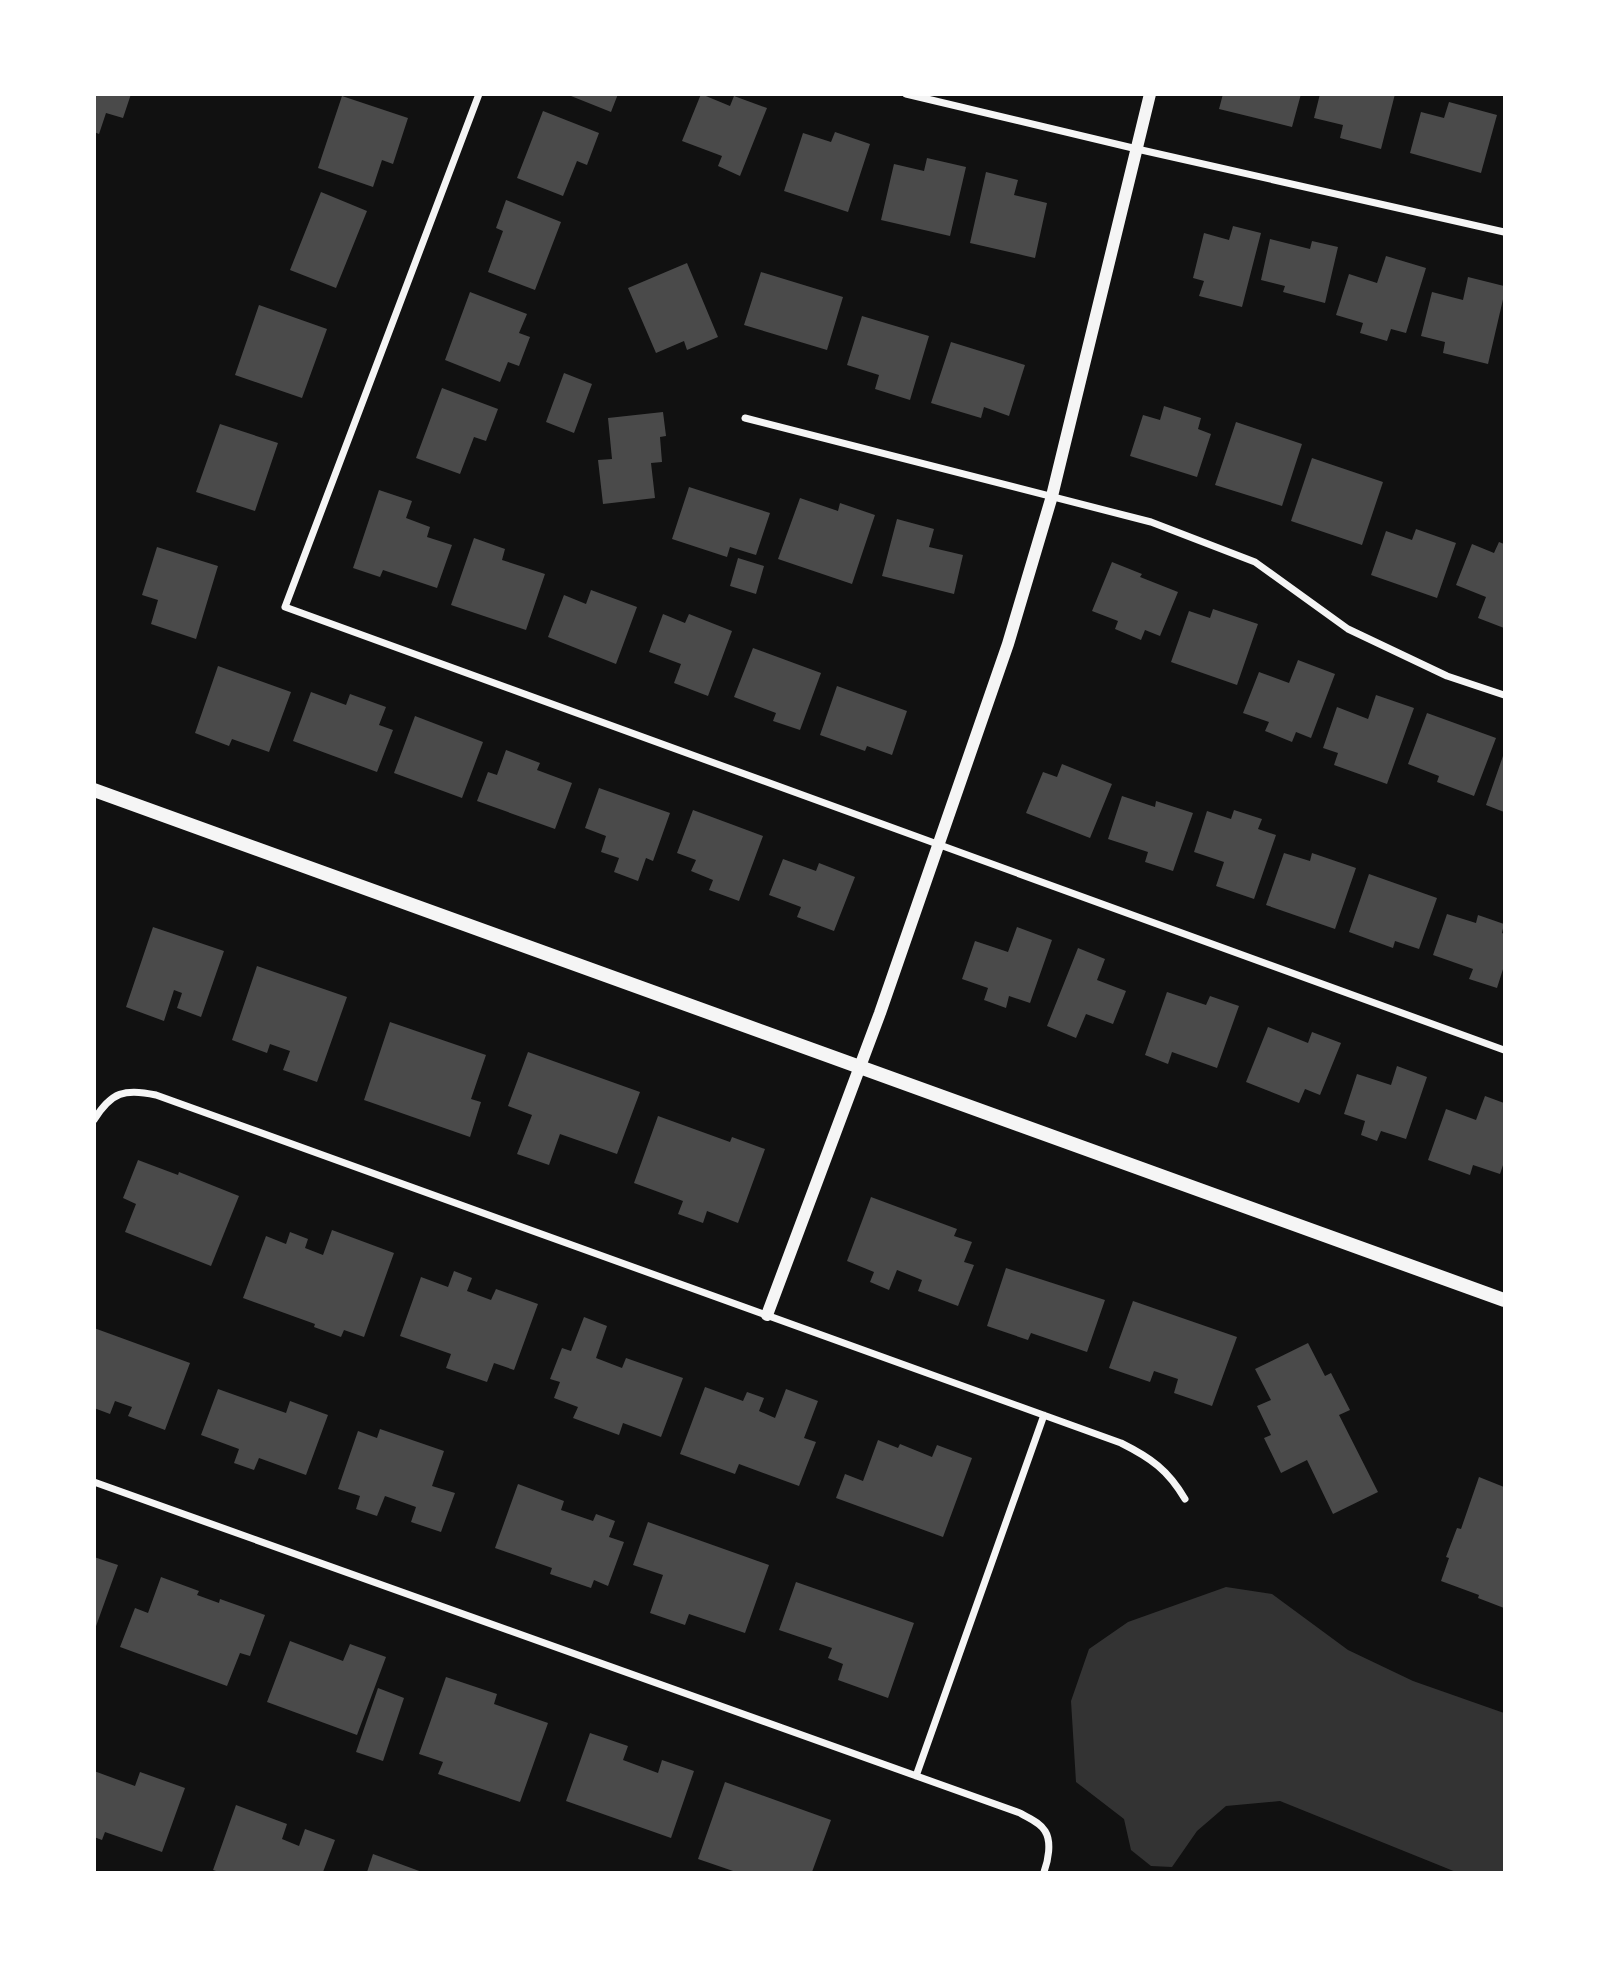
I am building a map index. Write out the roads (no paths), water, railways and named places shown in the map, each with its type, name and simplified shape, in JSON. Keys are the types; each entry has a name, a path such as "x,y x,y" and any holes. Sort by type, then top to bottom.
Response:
{"main road":[{"path":"94,790 1504,1300"}],"street":[{"path":"479,94 285,607 1504,1050"},
{"path":"906,94 1504,232"},
{"path":"768,1315 860,1066 1008,644 1052,496 1150,94"},
{"path":"745,418 1151,522 1255,562 1348,629 1447,676 1504,695"},
{"path":"94,1120 113,1097 126,1092 156,1095 1121,1443 1161,1467 1185,1499"},
{"path":"916,1776 1044,1415"},
{"path":"94,1482 1020,1813 1045,1831 1048,1847 1044,1872"}]}
